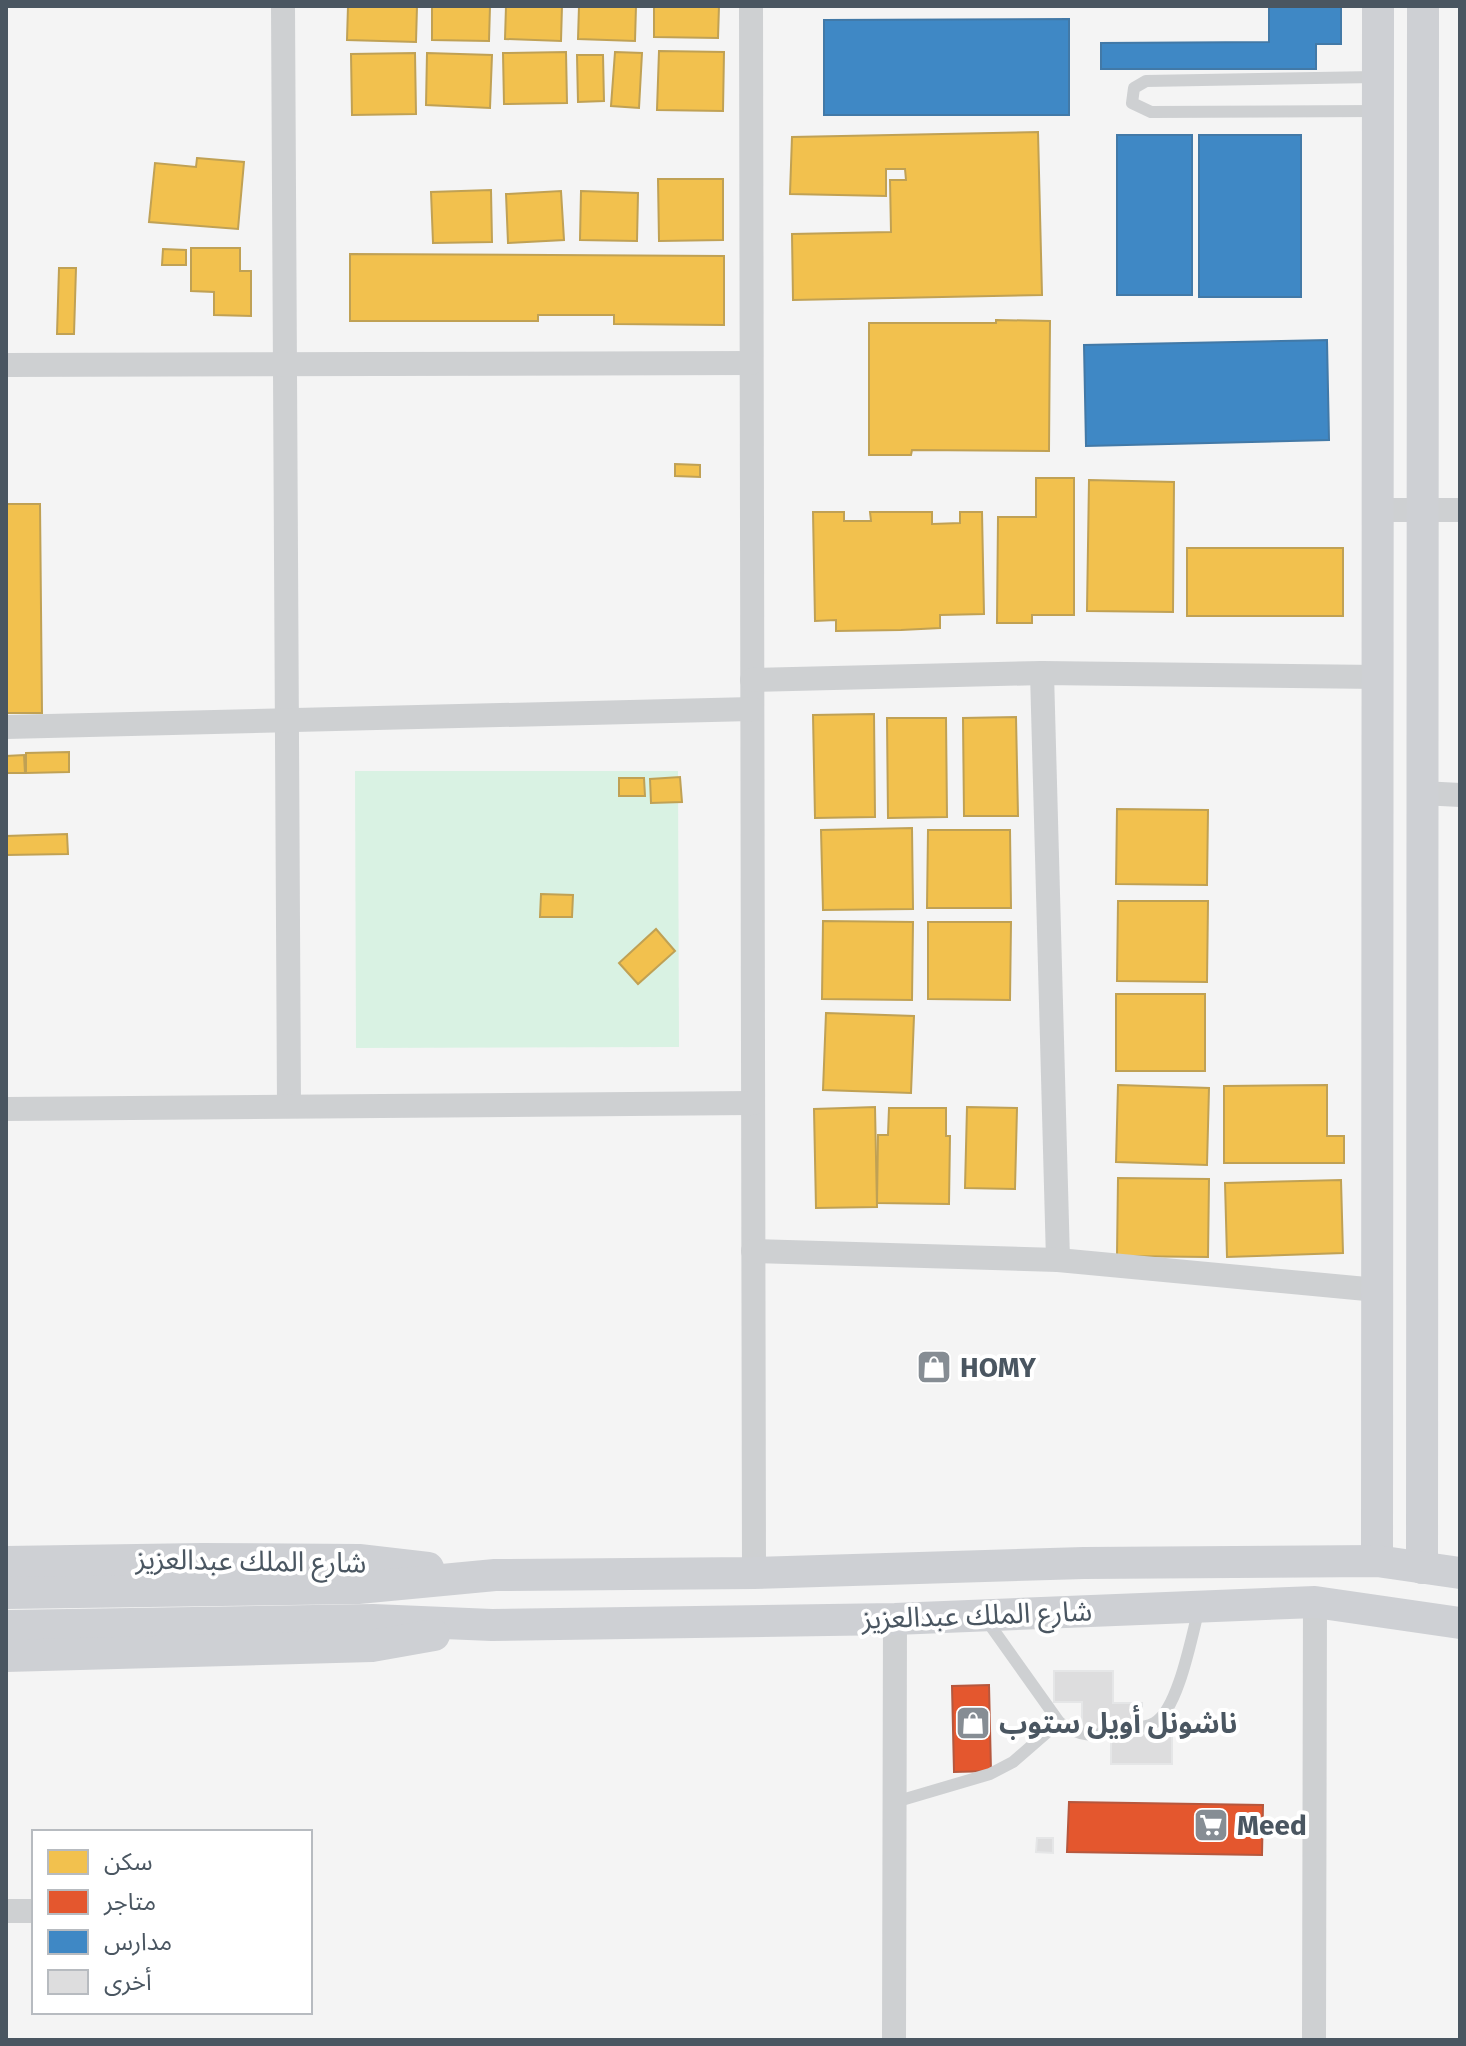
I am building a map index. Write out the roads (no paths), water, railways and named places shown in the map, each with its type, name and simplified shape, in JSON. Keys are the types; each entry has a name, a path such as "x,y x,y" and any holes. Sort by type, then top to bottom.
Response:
{"street":[{"path":"283,6 289,1106"},
{"path":"751,6 754,1573"},
{"path":"1377,1561 1378,6"},
{"path":"1422,1568 1423,6"},
{"path":"6,365 751,363"},
{"path":"1379,510 1460,510"},
{"path":"752,680 1042,673 1379,677"},
{"path":"1042,673 1058,1260"},
{"path":"6,727 752,709"},
{"path":"1422,793 1460,795"},
{"path":"6,1109 753,1103"},
{"path":"753,1251 1058,1260 1377,1290"},
{"name":"شارع الملك عبدالعزيز","path":"6,1562 359,1560 495,1575"},
{"name":"شارع الملك عبدالعزيز","path":"6,1593 358,1588 495,1575 754,1573 1084,1563 1377,1561 1460,1573"},
{"path":"1314,2040 1315,1602"},
{"name":"شارع الملك عبدالعزيز","path":"6,1626 373,1620 492,1625 895,1619 1315,1602 1460,1623"},
{"path":"894,2040 895,1619"},
{"name":"شارع الملك عبدالعزيز","path":"6,1656 372,1646 492,1625"},
{"path":"6,1911 32,1911"}],"lane":[{"path":"1378,111 1151,112 1132,103 1134,88 1146,81 1379,77"},
{"path":"983,1615 1059,1722 1073,1732 1090,1736 1155,1723 1168,1710 1176,1692 1199,1607"},
{"path":"895,1802 990,1774 1013,1762 1059,1722"}],"place":[{"name":"HOMY","path":"934,1367"},
{"name":"ناشونل أويل ستوب","path":"973,1723"},
{"name":"Meed","path":"1211,1825"}]}
